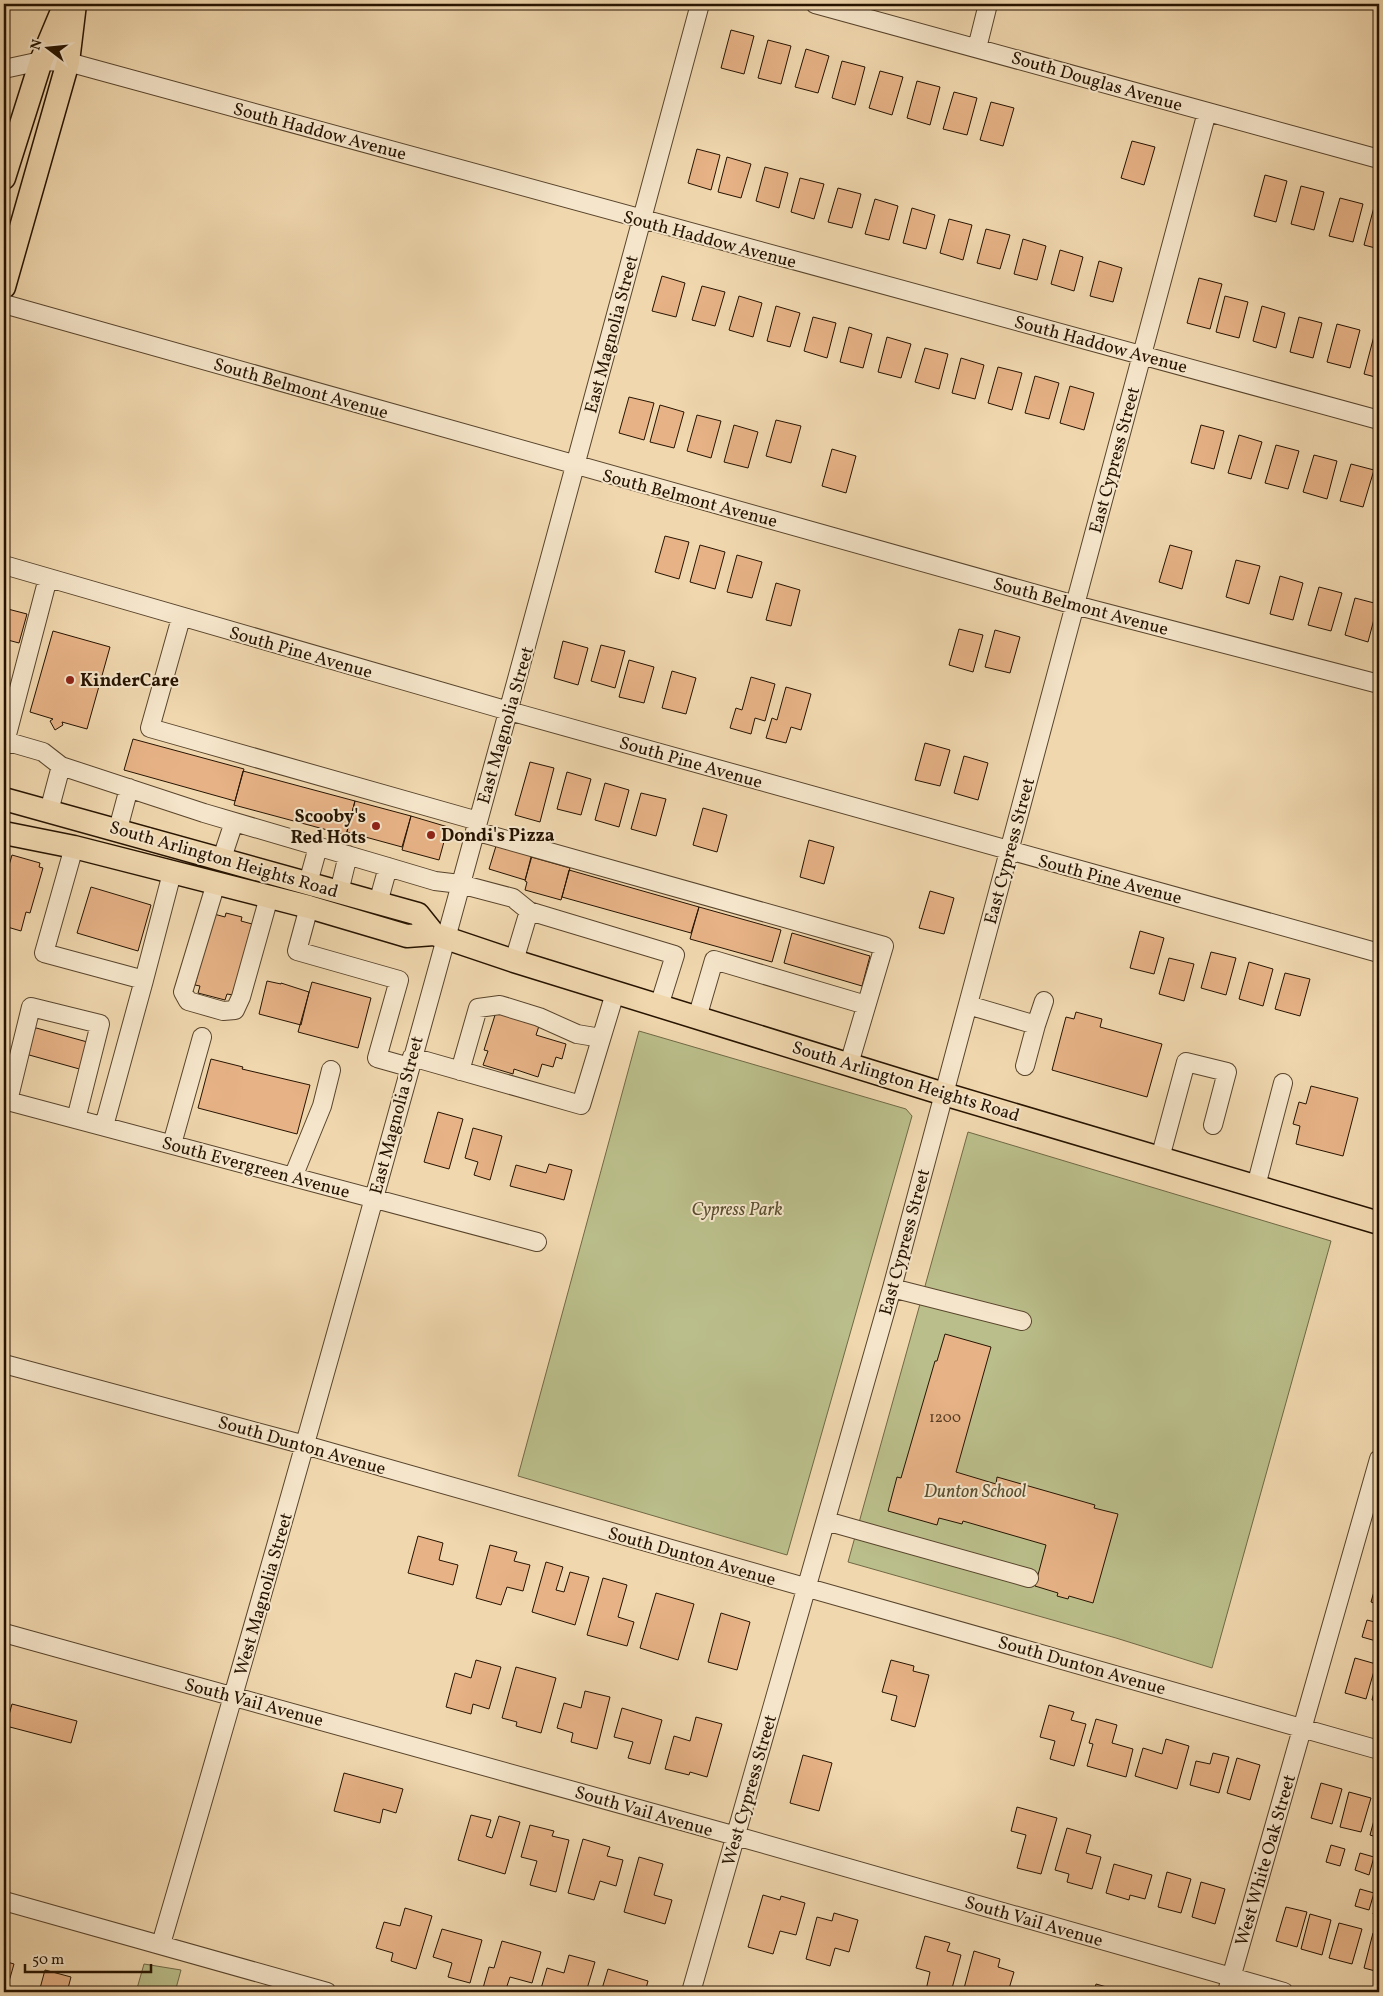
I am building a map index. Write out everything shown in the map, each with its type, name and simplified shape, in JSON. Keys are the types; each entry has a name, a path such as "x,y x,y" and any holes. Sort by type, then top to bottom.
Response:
{"main road":[{"path":"4,178 41,62 66,4"},
{"path":"4,287 68,62 76,4"},
{"name":"South Arlington Heights Road","path":"4,799 118,829 418,914 439,936"},
{"name":"South Arlington Heights Road","path":"4,833 74,847 309,906 407,936 439,936 615,993 944,1094 1379,1223"}],"street":[{"name":"East Magnolia Street","path":"305,1445 410,1062 439,936 460,884 477,826 700,4"},
{"name":"South Douglas Avenue","path":"816,4 1379,159"},
{"path":"977,48 988,4"},
{"name":"South Haddow Avenue","path":"4,68 41,62 68,62 1379,420"},
{"name":"East Cypress Street","path":"806,1588 892,1288 1207,112"},
{"name":"South Belmont Avenue","path":"4,304 1075,605 1379,684"},
{"name":"South Pine Avenue","path":"4,565 181,618 509,711 1379,953"},
{"path":"48,578 4,744 43,752 61,766 234,822 435,881 460,884 512,898 529,911 675,955 660,1006"},
{"path":"181,618 150,728 884,946 849,1064"},
{"path":"49,810 61,766"},
{"path":"118,829 129,788"},
{"path":"222,858 234,822"},
{"path":"74,847 44,953 144,980"},
{"path":"308,883 318,847"},
{"path":"339,892 348,855"},
{"path":"378,902 388,867"},
{"path":"104,1126 172,872"},
{"path":"216,883 183,992 188,1001 223,1011 235,1010 241,997 269,897"},
{"path":"309,906 297,951 399,980 377,1058 460,1071 581,1105 615,993"},
{"path":"514,961 529,911"},
{"path":"697,1018 714,960 866,1005"},
{"path":"1025,1066 1044,1001"},
{"path":"460,1071 478,1008 500,1005 539,1017 577,1034 601,1038"},
{"path":"968,1005 1036,1025"},
{"path":"6,1100 31,1007 100,1024 76,1119"},
{"path":"172,1144 202,1037"},
{"path":"1160,1158 1186,1062 1227,1072 1213,1125"},
{"path":"293,1177 322,1106 331,1070"},
{"path":"1256,1186 1283,1084"},
{"name":"South Evergreen Avenue","path":"6,1100 537,1242"},
{"path":"892,1288 1022,1321"},
{"name":"South Dunton Avenue","path":"4,1364 305,1445 1379,1750"},
{"name":"West Magnolia Street","path":"161,1944 305,1445"},
{"name":"West White Oak Street","path":"1229,1985 1376,1481 1379,1459"},
{"path":"826,1521 1029,1578"},
{"name":"West Cypress Street","path":"691,1992 806,1588"},
{"name":"South Vail Avenue","path":"4,1633 736,1836 1229,1985 1284,1992"},
{"path":"4,1901 327,1992"}],"green space":[{"name":"Cypress Park","path":"639,1031 906,1109 912,1116 787,1555 518,1476"},
{"name":"Dunton School","path":"968,1132 1331,1241 1212,1668 1116,1638 848,1562"},
{"path":"144,1964 181,1970 175,1992 136,1992"}],"building":[{"path":"731,30 754,36 744,74 721,68"},
{"path":"768,40 791,46 781,84 758,78"},
{"path":"806,49 829,56 818,93 795,87"},
{"path":"842,61 865,67 855,105 832,98"},
{"path":"880,71 903,77 892,115 869,108"},
{"path":"917,81 940,87 930,125 907,118"},
{"path":"954,92 977,98 967,135 943,129"},
{"path":"991,102 1014,108 1003,146 980,140"},
{"path":"1132,141 1155,147 1144,185 1121,178"},
{"path":"697,149 720,155 711,190 688,183"},
{"path":"727,157 751,164 741,198 718,192"},
{"path":"765,167 788,173 779,208 756,201"},
{"path":"1265,175 1287,181 1276,222 1254,216"},
{"path":"800,178 824,184 814,219 791,212"},
{"path":"1301,186 1324,192 1314,230 1291,224"},
{"path":"838,188 861,194 852,228 828,222"},
{"path":"1340,198 1363,204 1353,242 1329,236"},
{"path":"875,199 898,206 889,240 865,234"},
{"path":"1374,207 1379,209 1379,249 1364,245"},
{"path":"912,208 935,215 926,249 903,243"},
{"path":"949,219 972,225 963,260 940,253"},
{"path":"986,229 1010,235 1000,269 977,263"},
{"path":"1023,239 1046,246 1037,280 1014,274"},
{"path":"1060,250 1083,257 1074,291 1051,284"},
{"path":"1099,261 1122,268 1113,302 1090,296"},
{"path":"662,276 685,283 676,317 652,311"},
{"path":"1199,278 1222,284 1210,329 1187,323"},
{"path":"702,286 725,292 715,326 692,320"},
{"path":"739,296 762,303 753,337 729,330"},
{"path":"1225,296 1248,302 1239,338 1216,332"},
{"path":"776,306 800,313 790,347 767,341"},
{"path":"1262,306 1285,313 1276,348 1253,341"},
{"path":"813,317 836,323 827,358 804,351"},
{"path":"1299,317 1322,323 1313,358 1290,352"},
{"path":"1337,324 1360,330 1350,368 1327,362"},
{"path":"849,327 872,334 863,368 840,362"},
{"path":"1374,336 1379,338 1379,378 1364,374"},
{"path":"887,337 911,344 901,378 878,372"},
{"path":"925,348 948,354 939,389 915,382"},
{"path":"961,358 984,365 975,399 952,393"},
{"path":"998,367 1022,373 1012,410 988,403"},
{"path":"1035,376 1059,383 1049,419 1025,413"},
{"path":"1070,386 1094,393 1084,430 1060,423"},
{"path":"629,397 654,403 644,440 619,433"},
{"path":"660,405 684,412 674,448 650,442"},
{"path":"697,415 721,421 711,458 687,451"},
{"path":"776,420 801,426 791,463 766,456"},
{"path":"734,425 758,432 748,468 724,462"},
{"path":"1201,425 1224,431 1214,469 1191,463"},
{"path":"1239,435 1262,442 1251,479 1228,473"},
{"path":"1276,445 1299,451 1288,489 1265,483"},
{"path":"832,449 856,456 846,493 822,486"},
{"path":"1314,455 1337,461 1327,499 1303,492"},
{"path":"1351,464 1374,470 1363,507 1340,501"},
{"path":"665,536 689,542 679,579 655,572"},
{"path":"700,545 725,552 715,589 690,582"},
{"path":"1170,545 1192,551 1182,589 1159,582"},
{"path":"737,555 762,562 752,598 727,592"},
{"path":"1236,560 1260,566 1249,604 1226,597"},
{"path":"1280,576 1303,583 1293,620 1270,614"},
{"path":"776,583 800,590 791,626 766,620"},
{"path":"1319,587 1342,593 1331,631 1308,625"},
{"path":"1355,598 1378,604 1368,642 1345,635"},
{"path":"4,608 27,614 19,643 4,639"},
{"path":"959,629 983,635 973,672 949,665"},
{"path":"995,630 1020,637 1010,673 985,667"},
{"name":"KinderCare","path":"53,631 110,647 87,729 62,722 63,725 55,730 50,721 53,719 30,712"},
{"path":"563,641 588,648 578,685 554,678"},
{"path":"601,645 625,651 615,688 591,681"},
{"path":"629,660 654,667 644,703 619,697"},
{"path":"672,671 696,678 686,714 662,708"},
{"path":"4,677 9,679 4,697"},
{"path":"751,677 775,684 765,721 755,718 751,734 730,728 736,708 742,710"},
{"path":"786,687 811,694 801,730 791,727 786,743 766,738 772,718 777,720"},
{"path":"133,739 244,769 235,801 124,770"},
{"path":"925,743 950,750 940,786 915,780"},
{"path":"964,756 988,763 978,800 954,793"},
{"path":"530,762 554,768 540,822 515,815"},
{"path":"243,771 355,801 346,835 234,805"},
{"path":"567,772 591,779 581,815 557,809"},
{"path":"605,783 629,790 619,827 595,820"},
{"path":"641,793 666,799 656,836 631,829"},
{"path":"355,801 411,816 402,847 347,832"},
{"path":"703,808 727,815 717,852 693,845"},
{"path":"411,816 448,827 439,860 402,850"},
{"path":"809,840 834,847 824,884 800,877"},
{"path":"496,846 532,856 525,880 489,869"},
{"path":"12,855 40,863 39,867 43,868 30,913 26,912 21,931 4,926 4,883"},
{"path":"531,857 570,868 561,900 525,890 527,882 525,881"},
{"path":"569,870 699,907 691,933 562,897"},
{"path":"91,887 151,905 138,951 77,933"},
{"path":"930,891 954,898 944,934 919,928"},
{"path":"699,907 781,930 772,962 690,939"},
{"path":"226,913 242,917 241,921 252,924 233,995 227,994 225,1000 198,993 200,986 195,985 214,914 225,917"},
{"path":"1140,931 1164,938 1154,974 1130,968"},
{"path":"792,933 870,956 862,986 784,963"},
{"path":"1211,952 1236,958 1226,995 1201,988"},
{"path":"1169,958 1194,964 1184,1001 1159,994"},
{"path":"1249,962 1273,969 1263,1006 1239,999"},
{"path":"1285,973 1310,979 1300,1016 1275,1009"},
{"path":"267,981 281,983 309,992 301,1025 259,1014"},
{"path":"312,982 371,998 358,1048 298,1032"},
{"path":"496,1012 539,1026 536,1035 566,1044 562,1059 556,1057 553,1067 542,1064 538,1077 514,1069 513,1074 483,1065 488,1051 484,1050"},
{"path":"1076,1012 1102,1019 1100,1027 1162,1044 1147,1097 1052,1070 1066,1017 1074,1019"},
{"path":"29,1026 91,1043 83,1070 22,1053"},
{"path":"211,1059 243,1067 242,1069 310,1085 297,1134 198,1108"},
{"path":"1311,1086 1358,1098 1343,1156 1296,1144 1300,1126 1293,1124 1299,1102 1306,1104"},
{"path":"438,1112 463,1119 449,1169 424,1162"},
{"path":"473,1128 502,1136 490,1180 474,1175 478,1162 465,1158"},
{"path":"549,1164 572,1170 564,1200 510,1186 516,1165 546,1173"},
{"path":"945,1334 991,1347 956,1472 996,1484 997,1477 1095,1505 1094,1508 1118,1514 1093,1603 1069,1596 1068,1599 1057,1596 1058,1593 1035,1586 1046,1545 963,1521 962,1524 939,1518 937,1525 888,1511 897,1477 901,1478 935,1361 937,1361"},
{"path":"418,1536 443,1543 439,1560 458,1565 453,1585 408,1573"},
{"path":"490,1545 517,1552 514,1561 530,1565 523,1591 507,1587 501,1605 476,1598"},
{"path":"546,1562 563,1567 556,1590 564,1592 570,1572 589,1577 575,1625 532,1612"},
{"path":"603,1578 627,1585 618,1617 634,1622 627,1646 587,1635"},
{"path":"1377,1581 1379,1581 1379,1605 1371,1602"},
{"path":"656,1593 694,1604 678,1660 640,1648"},
{"path":"721,1613 750,1622 737,1670 708,1662"},
{"path":"1367,1620 1379,1623 1376,1641 1362,1637"},
{"path":"1355,1658 1376,1664 1366,1699 1345,1693"},
{"path":"476,1660 501,1667 489,1709 473,1704 471,1714 446,1707 455,1673 471,1678"},
{"path":"891,1660 914,1666 913,1671 929,1675 915,1727 891,1720 897,1696 882,1692"},
{"path":"516,1667 556,1678 541,1733 516,1726 517,1722 502,1718"},
{"path":"1379,1672 1379,1702 1372,1700"},
{"path":"585,1691 610,1697 597,1749 571,1742 573,1733 557,1728 564,1703 581,1708"},
{"path":"12,1704 77,1721 71,1743 6,1726"},
{"path":"1049,1705 1074,1712 1071,1720 1086,1724 1074,1766 1050,1759 1055,1741 1040,1737"},
{"path":"622,1708 662,1720 650,1764 628,1758 633,1742 614,1737"},
{"path":"696,1717 722,1724 707,1777 690,1772 689,1775 665,1769 674,1736 690,1741"},
{"path":"1096,1719 1117,1725 1112,1743 1133,1749 1126,1777 1087,1766 1093,1744 1089,1743"},
{"path":"1166,1739 1189,1746 1177,1789 1135,1776 1143,1748 1162,1754"},
{"path":"1213,1753 1229,1757 1219,1793 1190,1785 1196,1761 1210,1764"},
{"path":"803,1755 832,1763 819,1811 790,1803"},
{"path":"1237,1758 1260,1765 1250,1800 1227,1793"},
{"path":"344,1773 403,1789 396,1813 383,1809 380,1823 334,1811"},
{"path":"1321,1783 1342,1789 1332,1824 1311,1818"},
{"path":"1349,1792 1371,1798 1361,1832 1340,1827"},
{"path":"1379,1802 1379,1838 1370,1835"},
{"path":"1017,1807 1057,1818 1041,1874 1017,1868 1026,1835 1011,1831"},
{"path":"471,1815 491,1820 486,1836 492,1838 499,1816 520,1822 505,1874 458,1860"},
{"path":"530,1825 554,1831 552,1836 569,1840 556,1892 530,1885 537,1861 521,1857"},
{"path":"1067,1828 1091,1835 1086,1853 1101,1857 1092,1889 1067,1882 1069,1874 1055,1870"},
{"path":"583,1839 610,1847 607,1856 623,1860 616,1886 600,1881 594,1900 568,1893"},
{"path":"1331,1845 1345,1849 1340,1866 1326,1862"},
{"path":"1360,1853 1374,1857 1369,1875 1355,1870"},
{"path":"639,1857 663,1864 654,1895 672,1900 665,1924 624,1912"},
{"path":"1114,1864 1152,1875 1145,1899 1130,1895 1129,1900 1106,1893"},
{"path":"1167,1872 1191,1879 1181,1913 1158,1907"},
{"path":"1201,1882 1225,1889 1215,1924 1192,1917"},
{"path":"1360,1889 1374,1893 1369,1910 1355,1906"},
{"path":"763,1895 780,1900 781,1896 805,1903 796,1935 780,1931 773,1954 748,1947"},
{"path":"1379,1895 1379,1915 1373,1914"},
{"path":"1286,1907 1307,1912 1297,1947 1276,1941"},
{"path":"405,1908 432,1916 416,1969 391,1961 393,1953 376,1948 384,1922 400,1926"},
{"path":"834,1913 858,1920 849,1952 835,1948 830,1966 806,1959 817,1917 832,1921"},
{"path":"1310,1914 1331,1920 1322,1955 1301,1949"},
{"path":"1339,1923 1362,1929 1352,1964 1329,1958"},
{"path":"442,1929 482,1940 470,1983 448,1977 452,1963 433,1957"},
{"path":"1373,1933 1379,1935 1379,1972 1364,1968"},
{"path":"925,1936 950,1943 947,1951 961,1955 951,1992 926,1990 930,1972 916,1968"},
{"path":"502,1941 541,1952 532,1983 510,1977 505,1992 483,1988 489,1967 494,1968"},
{"path":"974,1951 1000,1959 998,1967 1014,1972 1008,1992 963,1992"},
{"path":"569,1955 595,1962 586,1992 540,1992 547,1968 564,1973"},
{"path":"4,1961 14,1964 6,1992 4,1992"},
{"path":"608,1969 648,1981 645,1992 601,1992"},
{"path":"45,1970 71,1977 67,1992 39,1992"},
{"path":"1096,1984 1121,1991 1121,1992 1094,1992"}],"place":[{"name":"KinderCare","path":"70,680"},
{"name":"Scooby's Red Hots","path":"376,826"},
{"name":"Dondi's Pizza","path":"431,835"}]}
